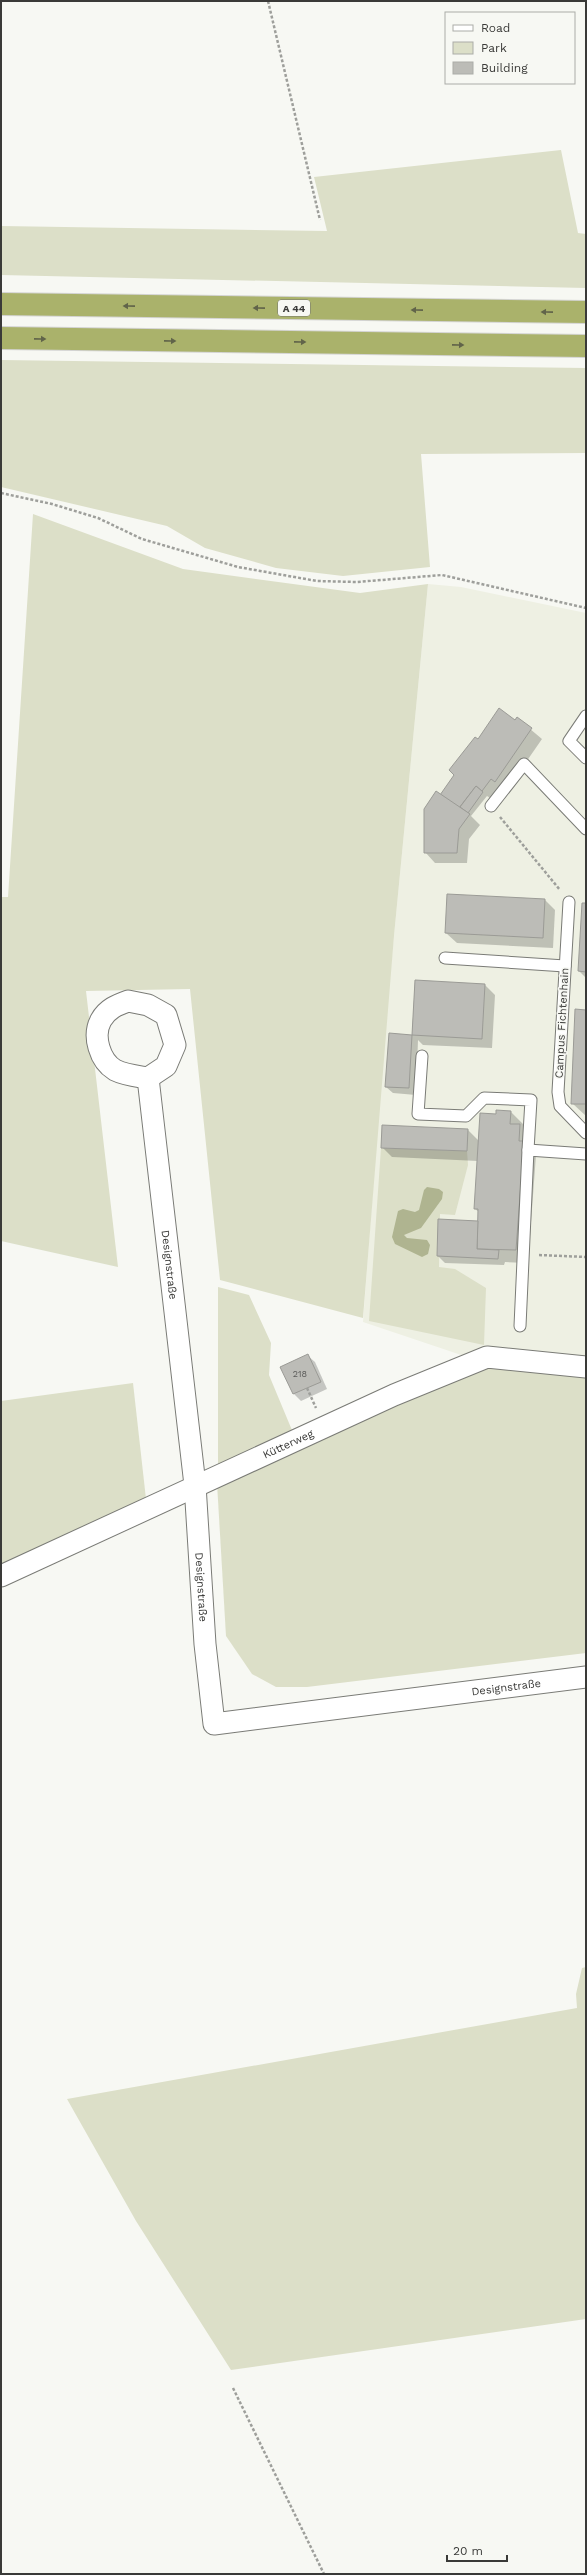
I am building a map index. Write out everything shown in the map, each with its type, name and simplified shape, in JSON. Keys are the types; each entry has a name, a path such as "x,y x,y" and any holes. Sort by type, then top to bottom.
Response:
{"highway":[{"name":"A 44","path":"1,304 586,312"},
{"path":"1,338 586,346"}],"street":[{"name":"Designstraße","path":"148,1078 195,1485 205,1644 214,1724 586,1677"},
{"name":"Kütterweg","path":"1,1576 195,1485 394,1395 487,1357 586,1367"}],"lane":[{"path":"586,716 569,741 586,758"},
{"path":"491,806 524,764 586,829"},
{"name":"Campus Fichtenhain","path":"569,902 558,1092 560,1106 586,1134"},
{"path":"445,958 565,966"},
{"path":"422,1056 418,1114 466,1116 484,1098 530,1100 520,1326"},
{"path":"528,1150 586,1154"}],"path":[{"path":"268,1 320,220"},
{"path":"1,493 52,504 98,518 142,539 238,567 317,581 357,582 442,575 586,608"},
{"path":"491,806 569,902"},
{"path":"524,1255 586,1257"},
{"path":"233,2388 324,2574"}],"shaded area":[{"path":"428,584 461,587 586,613 586,1375 494,1366 363,1322 385,1029"},
{"path":"427,1187 439,1189 443,1192 442,1199 421,1228 404,1235 407,1238 427,1240 430,1245 428,1254 422,1257 395,1244 392,1237 398,1211 403,1209 415,1212 419,1210 424,1190"}],"green space":[{"path":"561,150 578,233 586,234 586,288 1,275 1,226 327,231 314,177"},
{"path":"1,360 586,368 586,453 421,454 430,567 343,576 276,568 205,548 167,526 1,487"},
{"path":"33,514 183,569 360,593 428,584 394,936 363,1318 220,1280 190,989 86,991 118,1267 1,1241 1,897 8,897"},
{"path":"381,1148 467,1151 468,1165 455,1215 440,1214 439,1267 455,1269 486,1288 484,1345 369,1321"},
{"path":"218,1287 249,1295 271,1343 269,1375 294,1435 218,1470"},
{"path":"486,1364 586,1375 586,1653 307,1687 276,1687 252,1674 226,1636 217,1483"},
{"path":"133,1383 146,1499 1,1569 1,1401"},
{"path":"586,1967 586,2319 231,2370 136,2221 67,2099 577,2008 576,1994 582,1968"}],"building":[{"path":"499,708 515,720 517,717 532,728 495,782 491,779 482,791 476,786 459,808 440,795 454,775 449,770 475,737 478,739"},
{"path":"476,786 483,792 468,813 460,807"},
{"path":"436,791 470,814 459,829 457,853 424,853 424,809"},
{"path":"447,894 545,899 543,938 445,933"},
{"path":"582,903 586,903 586,972 578,971"},
{"path":"415,980 485,984 482,1039 412,1035"},
{"path":"575,1009 586,1010 586,1104 571,1104"},
{"path":"389,1033 412,1035 409,1088 385,1087"},
{"path":"496,1110 511,1111 510,1124 520,1124 519,1141 524,1141 516,1250 477,1249 478,1209 474,1209 480,1113 496,1114"},
{"path":"382,1125 468,1129 467,1151 381,1148"},
{"path":"438,1219 478,1221 477,1249 499,1250 498,1259 437,1256"},
{"path":"308,1354 321,1382 293,1394 280,1367"}]}
